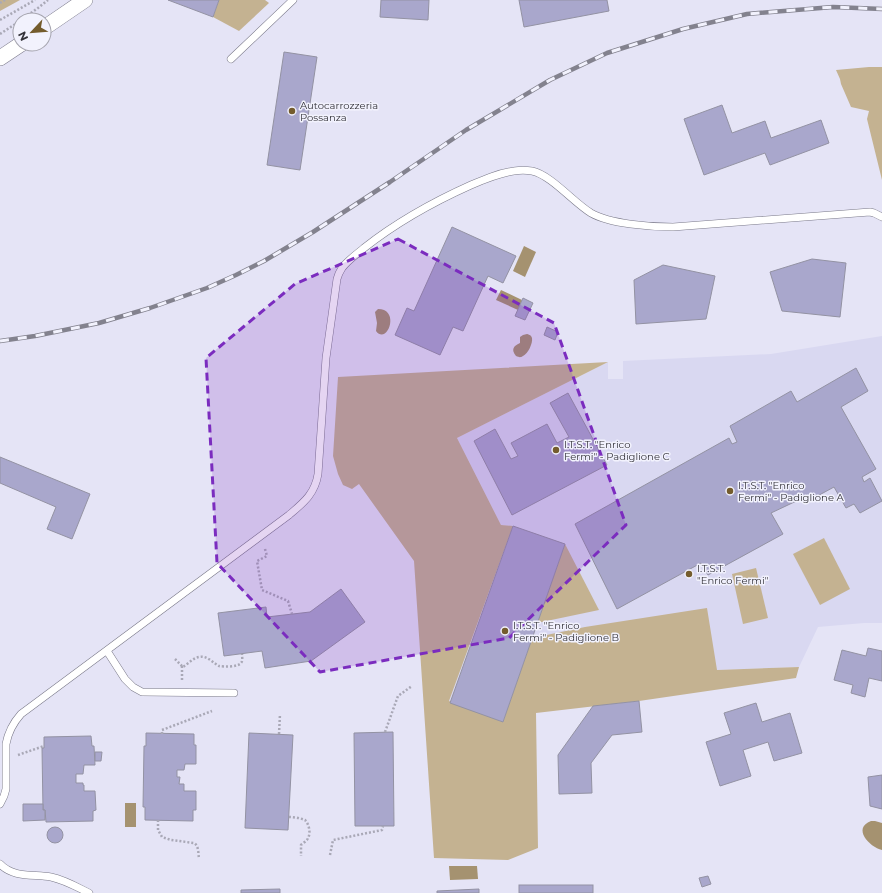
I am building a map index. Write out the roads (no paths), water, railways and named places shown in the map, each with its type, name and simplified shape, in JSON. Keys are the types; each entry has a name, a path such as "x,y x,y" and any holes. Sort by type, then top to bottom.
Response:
{"street":[{"path":"52,23 85,0"},
{"path":"0,58 12,50"}],"lane":[{"path":"231,59 293,0"},
{"path":"0,804 6,789 7,738 12,727 21,714 260,537 304,503 309,497 315,486 318,474 326,358 336,285 340,271 353,257 387,230 432,204 462,189 495,176 521,170 534,172 550,179 584,208 596,215 622,222 649,226 674,227 870,212 882,217"},
{"path":"106,651 125,679 133,687 142,692 234,693"},
{"path":"0,864 3,870 51,878 70,884 90,893"}],"railway":[{"path":"0,341 35,336 99,323 150,308 207,288 236,275 264,261 313,232 466,130 550,80 607,53 683,29 747,14 833,7 882,9"}],"place":[{"name":"Autocarrozzeria Possanza","path":"292,111"},
{"name":"I.T.S.T. \"Enrico Fermi\" - Padiglione C","path":"556,450"},
{"name":"I.T.S.T. \"Enrico Fermi\" - Padiglione A","path":"730,491"},
{"name":"I.T.S.T. \"Enrico Fermi\"","path":"689,574"},
{"name":"I.T.S.T. \"Enrico Fermi\" - Padiglione B","path":"505,631"}]}
